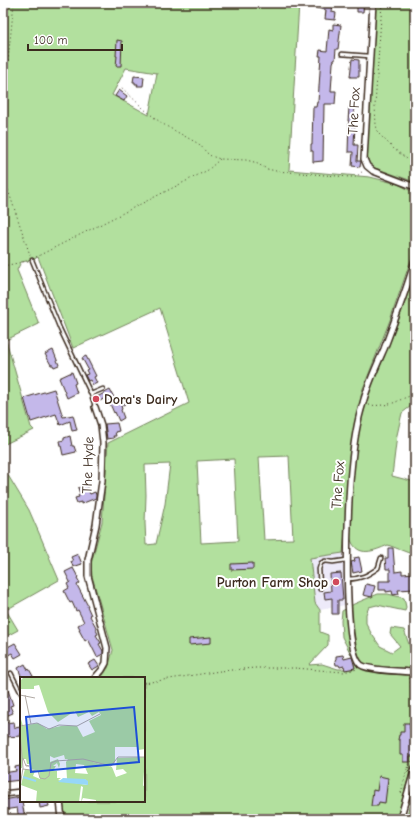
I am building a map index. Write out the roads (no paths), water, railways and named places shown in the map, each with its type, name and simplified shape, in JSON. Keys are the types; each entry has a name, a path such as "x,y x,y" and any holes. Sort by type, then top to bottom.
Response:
{"street":[{"name":"The Fox","path":"373,3 364,159 367,166 373,171 415,186"},
{"name":"The Fox","path":"412,672 374,669 363,666 359,663 356,656 350,627 347,560 351,470 362,404 384,349 415,261"},
{"name":"The Hyde","path":"95,407 103,443 102,481 96,525 88,560 88,576 107,648 106,663 96,677"},
{"path":"400,819 415,768"},
{"path":"3,794 20,792"},
{"path":"60,802 62,819"}],"lane":[{"path":"342,54 369,56"},
{"name":"The Hyde","path":"32,260 60,330 91,394 95,407"},
{"path":"91,394 103,389"},
{"path":"348,579 357,579 368,575 378,568 381,558"},
{"path":"320,589 319,569 321,563 325,561 333,562 347,560"},
{"path":"11,673 20,691"}],"place":[{"name":"Dora's Dairy","path":"96,399"},
{"name":"Purton Farm Shop","path":"336,582"}]}
